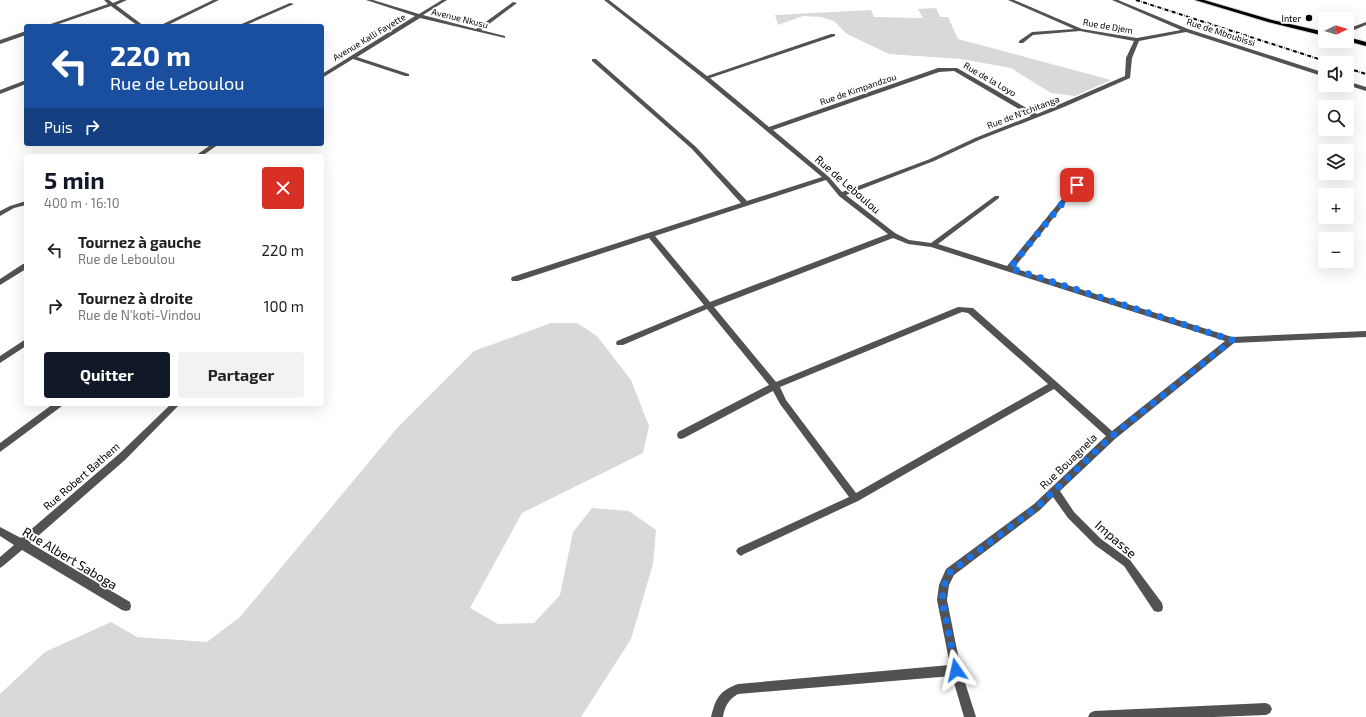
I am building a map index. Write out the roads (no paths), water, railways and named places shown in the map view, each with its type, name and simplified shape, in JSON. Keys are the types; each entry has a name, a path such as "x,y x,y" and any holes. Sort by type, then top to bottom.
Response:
{"main road":[{"path":"1198,0 1270,22 1318,32"},
{"path":"1354,41 1366,44"}],"street":[{"path":"106,0 138,24"},
{"path":"54,24 125,0"},
{"path":"166,24 217,0"},
{"name":"Avenue Nkusu","path":"370,0 420,16 503,37"},
{"name":"Avenue Kalli Fayette","path":"324,75 445,0"},
{"name":"Rue de Leboulou","path":"606,0 706,78 827,178 841,195 893,236 908,242 932,245 1010,268 1232,340"},
{"name":"Rue de Djem","path":"1010,0 1081,30 1137,40"},
{"name":"Rue de Mboubissi","path":"1114,0 1186,30 1318,73"},
{"path":"477,30 515,3"},
{"path":"245,24 292,4"},
{"path":"1354,28 1366,24"},
{"path":"1021,42 1032,34 1081,30"},
{"path":"1137,40 1186,30"},
{"path":"0,42 24,34"},
{"path":"706,78 833,35"},
{"name":"Rue de N'tchitanga","path":"841,195 932,160 977,139 1128,77 1129,58 1137,40"},
{"path":"353,57 407,75"},
{"path":"594,60 694,148 745,203"},
{"name":"Rue de la Loyo","path":"955,69 1036,116"},
{"name":"Rue de Kimpandzou","path":"768,130 938,70 955,69"},
{"path":"0,92 24,83"},
{"path":"1354,85 1366,89"},
{"path":"201,154 213,146"},
{"path":"1010,268 1086,173"},
{"path":"514,279 651,236 745,203 827,178"},
{"path":"932,245 997,197"},
{"path":"0,214 12,207 24,204"},
{"path":"651,236 775,386 783,402 855,498"},
{"path":"620,343 710,306 893,236"},
{"path":"0,282 24,267"},
{"path":"681,435 775,386 954,312 967,309 970,310 1112,436"},
{"path":"1232,340 1366,334"},
{"name":"Rue Bouagnela","path":"970,717 956,670 942,600 944,585 950,572 1055,492 1112,436 1232,340"},
{"path":"0,360 24,343"},
{"path":"740,551 855,498 1054,385"},
{"path":"0,448 56,406"},
{"name":"Rue Robert Bathem","path":"0,563 122,457 174,406"},
{"name":"Impasse","path":"1055,492 1071,515 1098,542 1127,563 1158,607"},
{"name":"Rue Albert Saboga","path":"0,531 126,606"},
{"path":"718,717 721,702 727,693 738,689 956,670"},
{"path":"1094,717 1266,709"}],"railway":[{"path":"1136,0 1318,59"},
{"path":"1354,70 1366,74"}],"place":[{"name":"Inter","path":"1309,18"}]}
